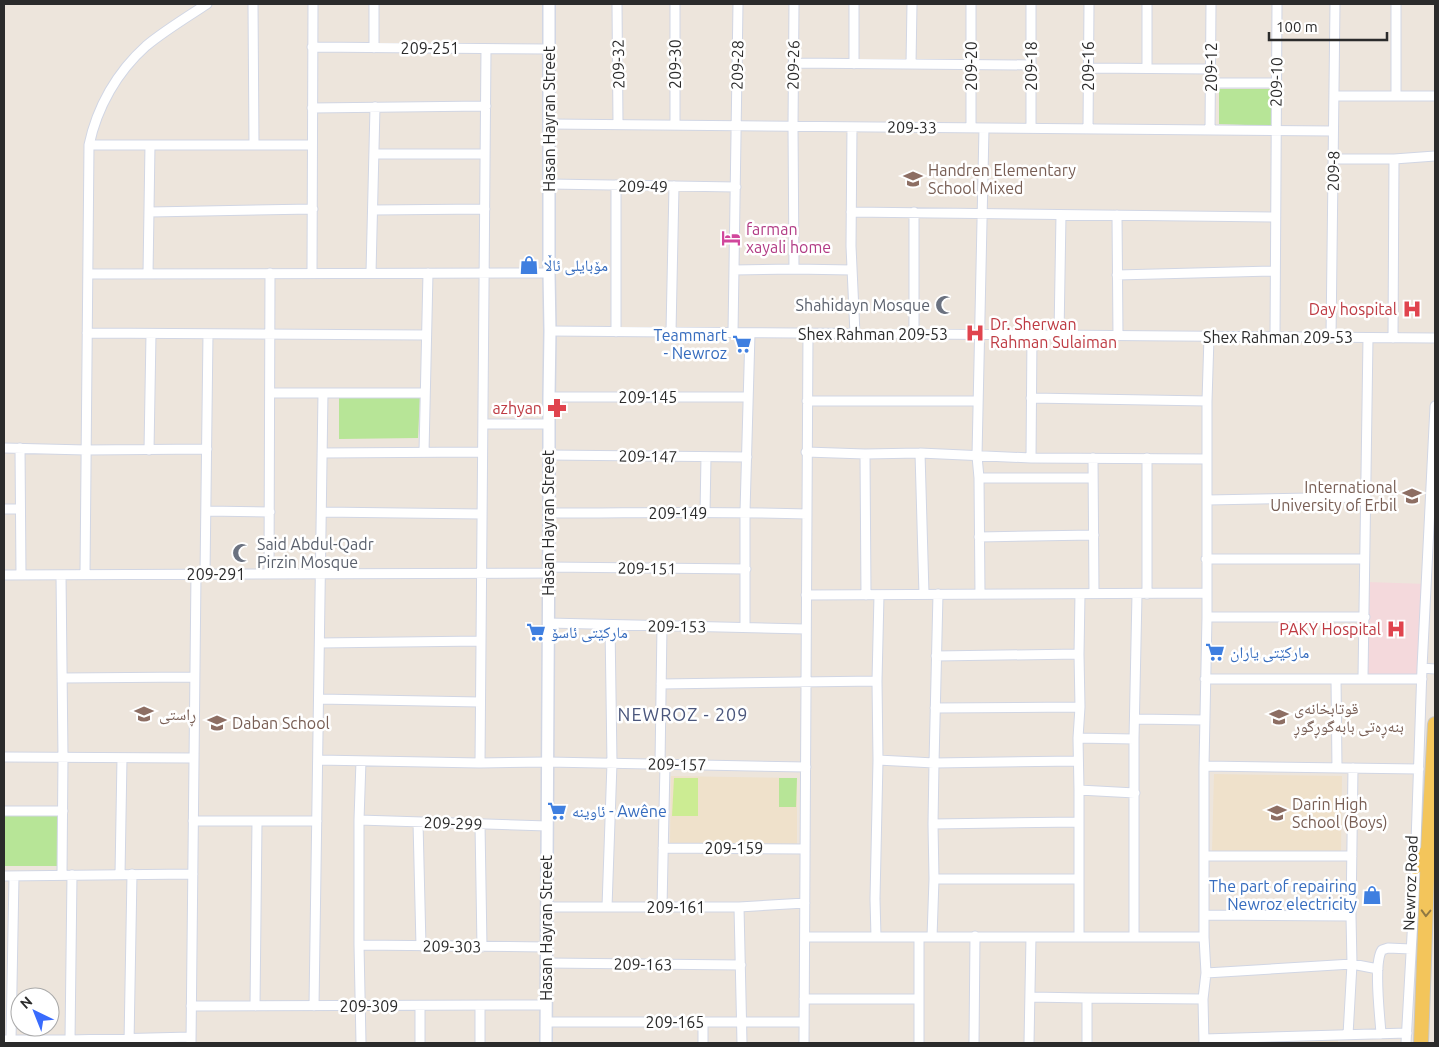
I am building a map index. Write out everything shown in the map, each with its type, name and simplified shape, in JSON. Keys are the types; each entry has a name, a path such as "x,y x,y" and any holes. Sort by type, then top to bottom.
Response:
{"main road":[{"name":"Newroz Road","path":"1421,1043 1435,724"},
{"path":"1415,867 1428,850"}],"street":[{"path":"85,574 89,146 92,130 111,88 127,66 147,45 207,4"},
{"path":"253,4 254,145"},
{"path":"312,4 312,274"},
{"path":"374,4 374,48"},
{"name":"Hasan Hayran Street","path":"546,1043 548,397 550,331 549,4"},
{"name":"209-32","path":"617,4 618,124"},
{"name":"209-30","path":"675,4 675,125"},
{"name":"209-28","path":"733,333 738,4"},
{"name":"209-26","path":"794,4 792,126 794,269"},
{"path":"854,4 854,64"},
{"path":"912,4 912,64"},
{"name":"209-20","path":"971,4 971,128"},
{"name":"209-18","path":"1031,4 1031,128"},
{"name":"209-16","path":"1088,129 1089,4"},
{"path":"1147,4 1147,68"},
{"name":"209-12","path":"1210,130 1211,4"},
{"name":"209-10","path":"1274,337 1277,4"},
{"name":"209-8","path":"1331,338 1336,4"},
{"path":"1396,4 1396,96"},
{"name":"209-251","path":"312,47 549,49"},
{"path":"480,763 486,49"},
{"path":"794,63 1031,65"},
{"path":"1088,68 1211,69"},
{"path":"1210,84 1276,82"},
{"path":"1334,96 1435,96"},
{"path":"312,108 486,106"},
{"path":"371,273 375,107"},
{"name":"209-33","path":"549,124 1333,131"},
{"path":"852,126 851,212 855,334"},
{"path":"980,594 977,456 984,128"},
{"path":"148,274 150,145"},
{"path":"89,146 312,145"},
{"path":"374,154 485,154"},
{"path":"1333,159 1435,156"},
{"path":"1393,338 1394,158"},
{"name":"209-49","path":"549,184 736,187"},
{"path":"616,185 616,332"},
{"path":"672,332 674,186"},
{"path":"373,210 485,209"},
{"path":"150,212 313,210"},
{"path":"851,212 1274,217"},
{"path":"914,212 914,333"},
{"path":"1059,335 1061,214"},
{"path":"1117,215 1118,336"},
{"path":"734,270 852,270"},
{"path":"1118,275 1274,271"},
{"path":"424,452 428,273"},
{"path":"88,274 549,273"},
{"path":"269,574 270,274"},
{"name":"Shex Rahman 209-53","path":"550,331 1435,338"},
{"path":"745,627 745,512 750,333"},
{"path":"804,1043 808,333"},
{"path":"87,334 426,335"},
{"path":"149,450 151,334"},
{"path":"14,876 7,1040 191,1040 194,677 206,511 208,334"},
{"path":"1031,458 1032,335"},
{"path":"1209,337 1204,766 1204,937 1206,973 1203,998 1204,1041 1344,1038 1407,1033"},
{"path":"1363,678 1368,338"},
{"path":"270,393 425,392"},
{"path":"314,1006 323,393"},
{"name":"209-145","path":"548,397 748,397"},
{"path":"1031,398 1207,401"},
{"path":"807,401 978,401"},
{"path":"1406,1043 1435,406"},
{"path":"483,424 548,424"},
{"path":"4,448 86,450 207,449"},
{"path":"20,448 21,575"},
{"path":"322,453 482,452"},
{"path":"806,452 920,453 1031,458 1207,458"},
{"path":"920,453 924,594"},
{"path":"865,454 866,595"},
{"name":"209-147","path":"548,455 747,457"},
{"path":"705,513 706,457"},
{"path":"1093,458 1094,594"},
{"path":"1134,937 1134,739 1147,458"},
{"path":"978,478 1093,478"},
{"path":"1208,500 1366,497"},
{"path":"4,509 20,509"},
{"path":"206,511 270,512"},
{"path":"322,512 482,514"},
{"name":"209-149","path":"549,513 745,512 806,514"},
{"path":"979,537 1094,535"},
{"path":"1206,559 1364,559"},
{"name":"209-151","path":"548,570 746,569"},
{"name":"209-291","path":"4,575 481,573 548,570"},
{"path":"60,575 63,678 62,875"},
{"path":"806,595 1207,593"},
{"path":"876,937 878,760 876,681 879,594"},
{"path":"932,937 938,594"},
{"path":"1079,937 1078,738 1080,707 1080,594"},
{"path":"1207,617 1365,617"},
{"name":"209-153","path":"548,623 805,628"},
{"path":"607,907 612,763 610,624"},
{"path":"662,626 662,907"},
{"path":"320,643 481,641"},
{"path":"936,656 1079,654"},
{"path":"1422,668 1435,669"},
{"path":"63,678 194,677"},
{"path":"1336,678 1337,768"},
{"path":"1205,679 1422,679"},
{"path":"661,684 876,681"},
{"path":"319,699 480,702"},
{"path":"936,708 1080,707"},
{"path":"1135,719 1205,720"},
{"path":"1078,738 1134,739"},
{"path":"4,757 193,758"},
{"path":"120,874 122,758"},
{"name":"209-157","path":"318,760 806,767"},
{"path":"878,760 934,763 1078,761"},
{"path":"361,761 358,945 361,1043"},
{"path":"1204,766 1419,769"},
{"path":"1344,1038 1352,964 1353,768"},
{"path":"1079,790 1135,793"},
{"path":"4,811 63,811"},
{"name":"209-299","path":"359,820 547,826"},
{"path":"193,821 317,821"},
{"path":"255,1006 257,821"},
{"path":"418,822 421,946"},
{"path":"933,824 1079,822"},
{"path":"480,824 482,947"},
{"name":"209-159","path":"663,848 805,849"},
{"path":"1204,856 1352,856"},
{"path":"129,1041 132,874"},
{"path":"4,876 193,874"},
{"path":"70,1040 72,875"},
{"path":"934,879 1079,879"},
{"name":"209-161","path":"546,907 739,907 805,903"},
{"path":"739,907 742,1043"},
{"path":"1205,915 1351,916"},
{"path":"974,1043 975,936"},
{"path":"805,937 1204,937"},
{"path":"919,1043 920,937"},
{"path":"1029,1043 1030,937"},
{"name":"209-303","path":"358,945 546,947"},
{"path":"1381,1034 1379,955 1382,950 1388,948 1411,949"},
{"name":"209-163","path":"546,963 740,965"},
{"path":"1206,973 1352,964 1378,969"},
{"path":"1030,996 1203,998"},
{"path":"1087,998 1087,1043"},
{"path":"804,999 919,999"},
{"name":"209-309","path":"191,1006 546,1006"},
{"path":"420,1006 420,1043"},
{"path":"480,1006 480,1043"},
{"name":"209-165","path":"546,1022 804,1022"},
{"path":"703,1022 703,1043"}],"shaded area":[{"name":"PAKY Hospital","path":"1367,582 1427,584 1423,676 1366,675"},
{"name":"Darin High School (Boys)","path":"1214,774 1342,776 1341,852 1212,851"},
{"path":"671,776 797,778 797,844 670,844"},
{"path":"1338,1040 1338,1043 1213,1043"}],"green space":[{"path":"1219,89 1272,89 1272,126 1219,124"},
{"path":"339,395 420,395 418,438 339,439"},
{"path":"674,778 698,778 698,816 672,816"},
{"path":"779,778 797,778 796,807 779,807"},
{"path":"60,813 60,866 4,866 4,814"}],"place":[{"name":"Handren Elementary School Mixed","path":"913,179"},
{"name":"farman xayali home","path":"731,238"},
{"name":"مۆبایلی ئاڵا","path":"529,265"},
{"name":"Shahidayn Mosque","path":"945,305"},
{"name":"Day hospital","path":"1412,309"},
{"name":"Dr. Sherwan Rahman Sulaiman","path":"975,333"},
{"name":"Teammart - Newroz","path":"742,344"},
{"name":"azhyan","path":"557,408"},
{"name":"International University of Erbil","path":"1412,496"},
{"name":"Said Abdul-Qadr Pirzin Mosque","path":"242,553"},
{"name":"PAKY Hospital","path":"1396,629"},
{"name":"مارکێتی ئاسۆ","path":"536,632"},
{"name":"مارکێتی یاران","path":"1215,652"},
{"name":"ڕاستی","path":"144,714"},
{"name":"قوتابخانەی بنەڕەتی بابەگوڕگوڕ","path":"1279,717"},
{"name":"Daban School","path":"217,723"},
{"name":"ئاوینە - Awêne","path":"557,811"},
{"name":"Darin High School (Boys)","path":"1277,813"},
{"name":"The part of repairing Newroz electricity","path":"1372,895"}],"district":[{"name":"NEWROZ - 209","path":"683,715"}]}
